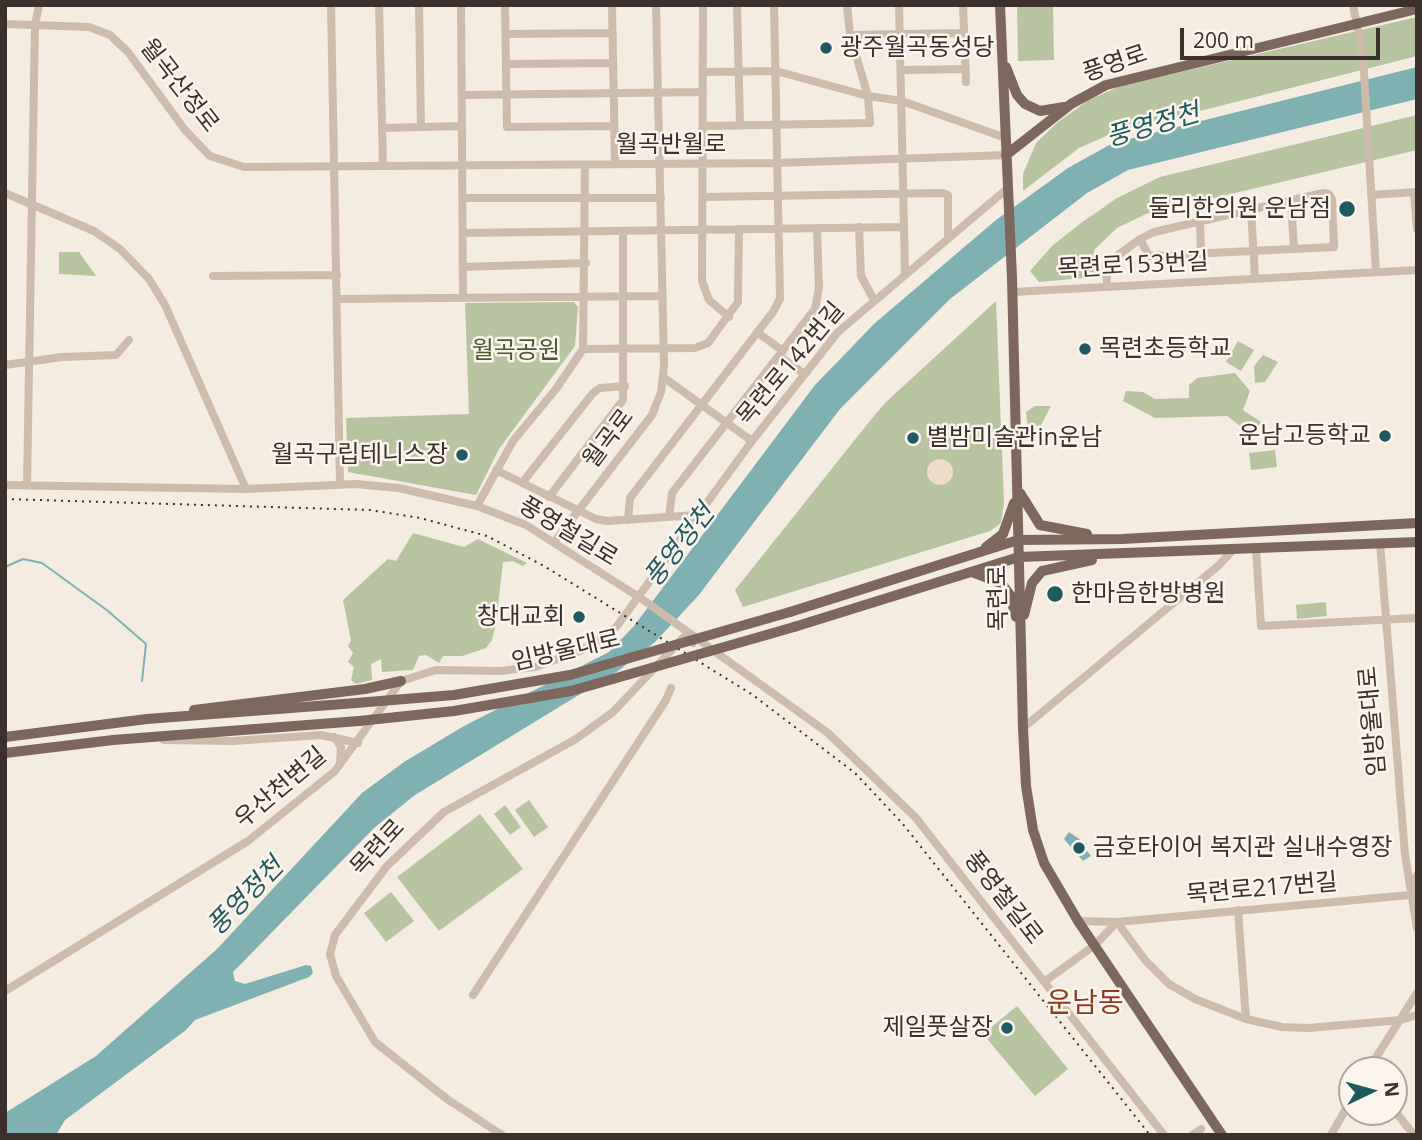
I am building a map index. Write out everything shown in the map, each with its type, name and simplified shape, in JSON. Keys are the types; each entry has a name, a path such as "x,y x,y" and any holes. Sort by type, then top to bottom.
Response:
{"main road":[{"name":"목련로","path":"1000,5 1013,292 1023,728 1026,786 1035,838 1052,878 1077,920 1222,1135"},
{"name":"풍영로","path":"1006,155 1071,104 1105,85 1417,9"},
{"path":"1002,58 1017,95 1025,104 1040,111 1071,104"},
{"path":"1018,489 1032,517 1044,527 1122,539 1122,554"},
{"path":"971,555 1003,534 1018,489"},
{"name":"임방울대로","path":"5,737 147,719 454,695 570,675 790,612 1018,540 1122,539 1417,523"},
{"path":"5,753 119,740 454,711 571,691 794,627 1019,557 1417,542"},
{"path":"1021,630 1032,583 1042,571 1122,554"},
{"path":"971,572 996,579 1005,587 1021,630"},
{"path":"147,719 234,702 354,690 401,681"}],"street":[{"path":"27,485 35,25 39,5"},
{"path":"331,5 340,484"},
{"path":"379,5 383,166"},
{"path":"419,5 421,127"},
{"path":"461,5 463,298"},
{"path":"505,5 507,127 614,126"},
{"path":"612,5 615,164"},
{"name":"월곡로","path":"555,541 657,406 663,377 656,5"},
{"path":"703,5 703,286 713,304 729,317"},
{"path":"737,5 740,125"},
{"path":"628,520 629,498 780,299 774,5"},
{"path":"704,127 870,123 868,96 850,35 847,5"},
{"path":"900,5 905,273"},
{"path":"963,5 966,82"},
{"path":"1353,5 1363,56 1376,272"},
{"name":"월곡산정로","path":"5,24 89,27 110,35 128,52 185,130 210,156 244,167 335,167"},
{"path":"506,34 613,33"},
{"path":"850,35 964,33"},
{"path":"507,64 613,63"},
{"path":"901,70 965,69"},
{"path":"703,72 776,71 868,96 902,102 1006,138"},
{"path":"462,95 703,92"},
{"path":"382,128 463,126"},
{"name":"월곡반월로","path":"335,167 779,163 1006,155"},
{"path":"477,506 513,441 556,389 583,349 586,297 585,164"},
{"name":"목련로142번길","path":"640,598 752,441 838,332 905,273 1008,192"},
{"path":"5,193 94,231 120,249 149,279 165,305 246,489"},
{"path":"1371,195 1415,193 1417,229"},
{"name":"목련로153번길","path":"1140,239 1149,256 1334,247 1332,199 1329,194 1291,200"},
{"path":"705,197 948,195 948,239"},
{"path":"463,198 661,198"},
{"path":"1107,286 1106,264 1154,232 1291,200 1294,249"},
{"path":"1251,209 1255,278"},
{"path":"1200,221 1201,254"},
{"path":"463,233 904,227"},
{"path":"669,517 672,493 815,309 819,299 817,228"},
{"path":"859,228 861,276 874,300"},
{"path":"583,349 705,346 729,317 739,295 738,229"},
{"path":"549,497 623,400 623,231"},
{"path":"464,267 586,263"},
{"name":"목련로153번길","path":"1013,292 1417,270"},
{"path":"213,276 337,275"},
{"path":"337,299 662,296"},
{"path":"757,332 779,356 803,373"},
{"path":"5,366 62,357 116,355 129,340"},
{"path":"663,377 752,441"},
{"path":"522,483 593,393 600,388 625,386"},
{"path":"496,470 579,511 607,521 697,515"},
{"name":"풍영철길로","path":"5,485 246,489 340,484 400,488 477,506 526,525 555,541 640,598 722,662 730,662 828,733 894,794 1164,1135"},
{"name":"임방울대로","path":"1380,543 1410,895 1417,928"},
{"path":"1256,548 1261,626 1417,618"},
{"path":"1023,728 1219,566 1234,549"},
{"path":"401,681 424,671 500,671 535,667 561,659 612,631 640,598"},
{"name":"목련로","path":"502,1135 447,1099 375,1042 360,1021 336,976 331,961 331,944 348,914 412,840 462,800 571,742 611,715 687,636"},
{"name":"우산천변길","path":"5,991 248,841 324,781 358,743 401,681"},
{"path":"473,995 666,700 671,688"},
{"path":"334,737 341,747 339,765"},
{"path":"119,740 334,737 358,743"},
{"path":"1410,895 1417,875"},
{"name":"목련로217번길","path":"1077,920 1117,922 1410,895"},
{"path":"1238,910 1246,1019"},
{"path":"1095,944 1117,922 1145,961 1169,984 1195,999 1246,1019 1308,1028 1401,1020 1417,1015"},
{"name":"풍영철길로","path":"1044,982 1095,944"},
{"path":"1377,1056 1417,993"},
{"path":"1192,1135 1201,1129"}],"green space":[{"path":"1017,5 1053,5 1054,60 1018,61"},
{"path":"1417,17 1417,56 1113,133 1079,148 1023,191 1023,174 1036,143 1058,122 1089,100 1120,86"},
{"path":"1417,115 1417,150 1146,214 1117,228 1094,250 1099,272 1095,277 1039,282 1030,271 1052,246 1081,223 1117,198 1160,177"},
{"path":"59,252 79,252 96,276 59,274"},
{"path":"996,301 1004,503 1001,523 990,531 743,607 735,590 869,422 886,402"},
{"name":"월곡공원","path":"574,302 578,307 575,346 499,449 476,495 348,472 346,418 469,414 465,303"},
{"path":"1238,341 1254,350 1241,371 1226,362"},
{"path":"1263,355 1278,362 1265,382 1255,383 1254,366"},
{"path":"1235,373 1250,391 1243,410 1261,422 1252,436 1243,434 1239,425 1227,416 1155,418 1123,401 1126,391 1143,392 1155,399 1189,398 1189,385 1197,378"},
{"path":"1035,406 1051,406 1041,425 1028,427 1026,412"},
{"path":"1275,450 1277,467 1251,470 1249,453"},
{"path":"413,533 464,547 478,539 527,563 523,566 513,561 503,562 496,623 492,640 486,648 462,656 443,656 439,663 426,655 419,656 413,670 382,672 381,659 371,664 372,680 356,684 351,680 354,667 348,662 353,653 348,646 351,640 343,600 388,559 396,561"},
{"path":"1326,602 1327,616 1297,619 1296,605"},
{"path":"529,800 548,827 534,837 515,810"},
{"path":"505,805 521,827 510,835 494,814"},
{"path":"480,814 523,869 439,931 397,877"},
{"path":"391,892 414,921 386,942 364,913"},
{"path":"1017,1006 1068,1069 1035,1096 983,1034"}],"shaded area":[{"path":"940,459 949,463 953,472 949,481 940,485 931,481 927,472 931,463"}],"water":[{"path":"1417,67 1417,99 1128,170 1087,193 950,299 840,409 698,596 655,642 618,671 415,795 374,828 233,972 235,981 245,984 306,965 311,966 313,973 309,977 195,1020 186,1030 65,1120 56,1135 5,1135 5,1113 96,1056 217,949 362,793 404,762 464,726 609,652 634,626 815,385 875,323 996,220 1068,168 1113,143"},
{"name":"금호타이어 복지관 실내수영장","path":"1069,832 1087,844 1084,847 1091,856 1083,861 1064,839"}],"waterway":[{"path":"5,567 23,559 42,563 108,611 146,644 142,681"}],"railway":[{"path":"5,499 370,510 420,518 487,536 544,566 753,695 855,773 902,823 1150,1135"}],"place":[{"name":"광주월곡동성당","path":"826,48"},
{"name":"둘리한의원 운남점","path":"1347,209"},
{"name":"목련초등학교","path":"1085,349"},
{"name":"운남고등학교","path":"1385,436"},
{"name":"별밤미술관in운남","path":"913,438"},
{"name":"월곡구립테니스장","path":"462,455"},
{"name":"한마음한방병원","path":"1055,594"},
{"name":"창대교회","path":"579,617"},
{"name":"금호타이어 복지관 실내수영장","path":"1079,848"},
{"name":"제일풋살장","path":"1007,1028"}],"district":[{"name":"운남동","path":"1085,1004"}],"water label":[{"name":"풍영정천","path":"1153,126"},
{"name":"풍영정천","path":"680,546"},
{"name":"풍영정천","path":"246,897"}]}
